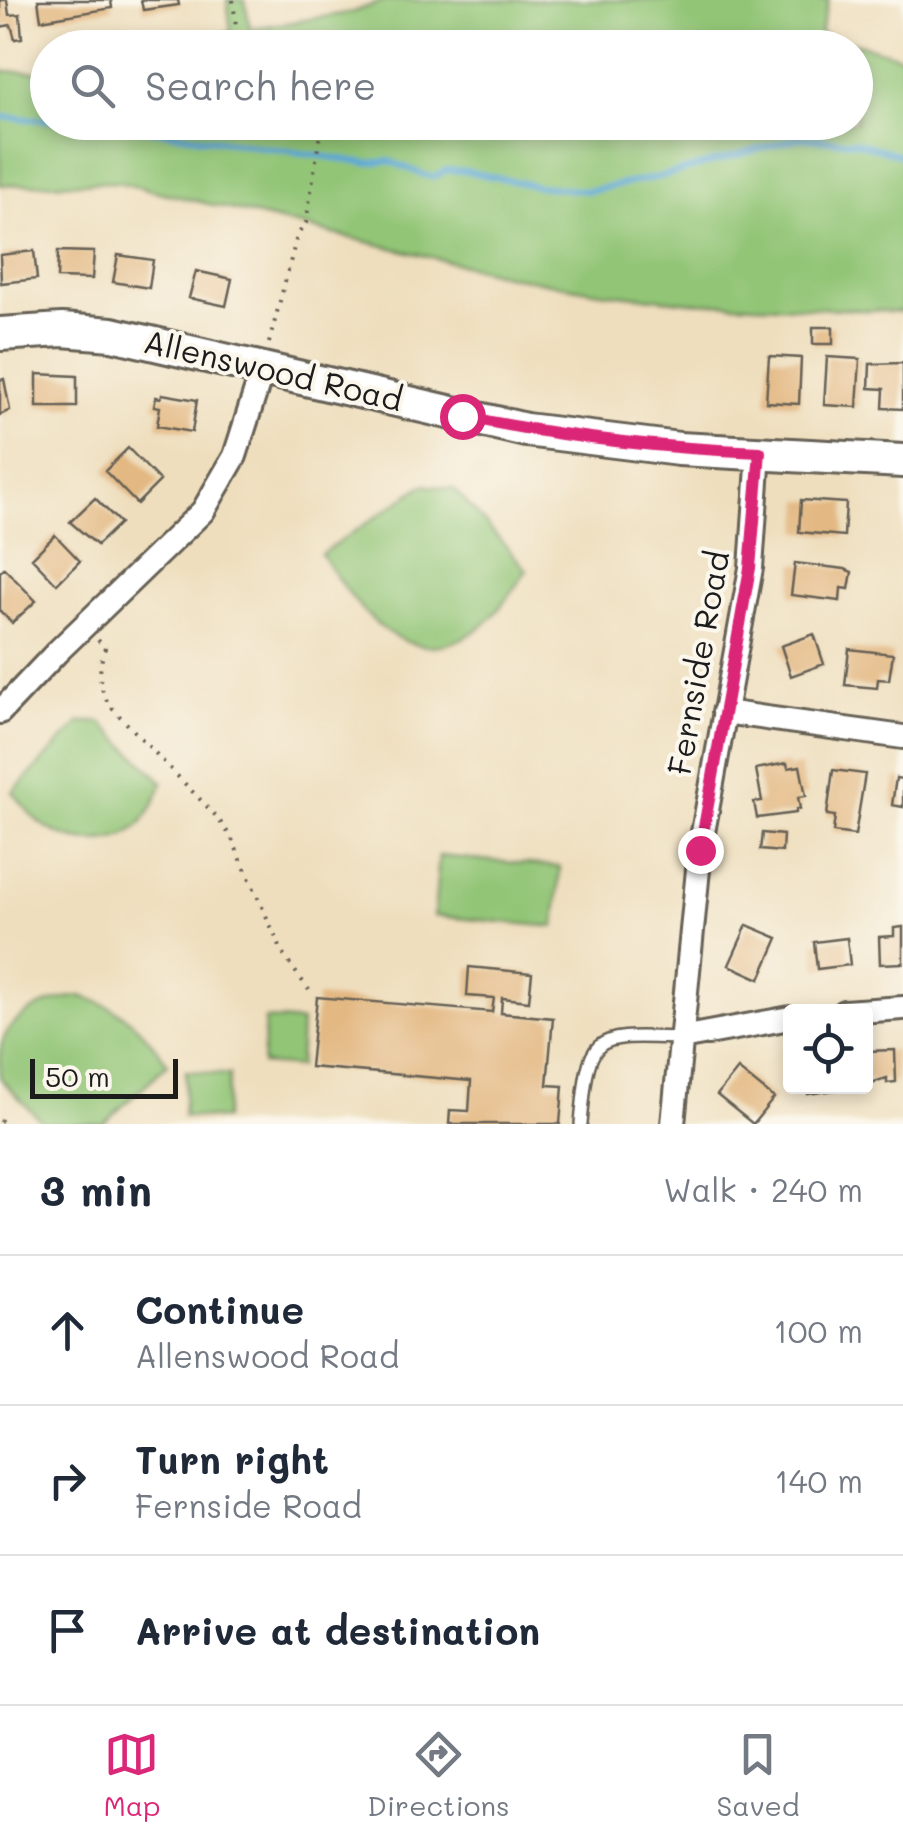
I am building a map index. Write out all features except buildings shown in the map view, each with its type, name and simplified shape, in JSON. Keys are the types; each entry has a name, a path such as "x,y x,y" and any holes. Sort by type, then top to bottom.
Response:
{"street":[{"name":"Allenswood Road","path":"0,334 62,330 112,334 266,358 526,430 679,449 903,461"},
{"path":"0,712 204,511 234,456 266,358"},
{"name":"Fernside Road","path":"673,1124 700,850 750,568 760,452"},
{"path":"724,712 903,736"},
{"path":"873,1010 903,1008"},
{"path":"681,1038 783,1019"}],"lane":[{"path":"581,1124 588,1060 597,1048 608,1039 624,1036 681,1038"}],"path":[{"path":"233,0 236,30"},
{"path":"266,358 297,236 306,223 319,140"},
{"path":"85,626 105,648 100,677 109,705 216,816 231,837 276,941 310,990"},
{"path":"0,1120 7,1124"}],"green space":[{"path":"227,0 245,0 250,29 353,12 386,0 829,0 821,30 231,30"},
{"path":"873,48 903,57 903,312 690,302 600,292 505,275 117,182 0,185 0,71 30,72 30,140 873,140"},
{"path":"423,485 454,489 527,570 481,627 447,644 424,646 402,640 365,612 321,554"},
{"path":"80,722 101,722 163,782 141,823 118,838 90,841 63,835 39,822 13,792"},
{"path":"439,856 560,867 555,927 434,916"},
{"path":"81,996 110,1007 131,1021 168,1064 103,1124 44,1124 0,1078 1,1045 14,1024 34,1009"},
{"path":"265,1019 301,1022 299,1067 262,1064"},
{"path":"186,1071 230,1075 224,1119 183,1116"}],"waterway":[{"path":"0,117 30,119"},
{"path":"217,140 367,163 389,161 427,176 435,177 446,170 466,171 536,186 588,191 664,176 791,140"},
{"path":"826,140 855,142 903,156"}],"route":[{"path":"462,416 526,430 679,449 760,452 750,568 700,850"}]}
